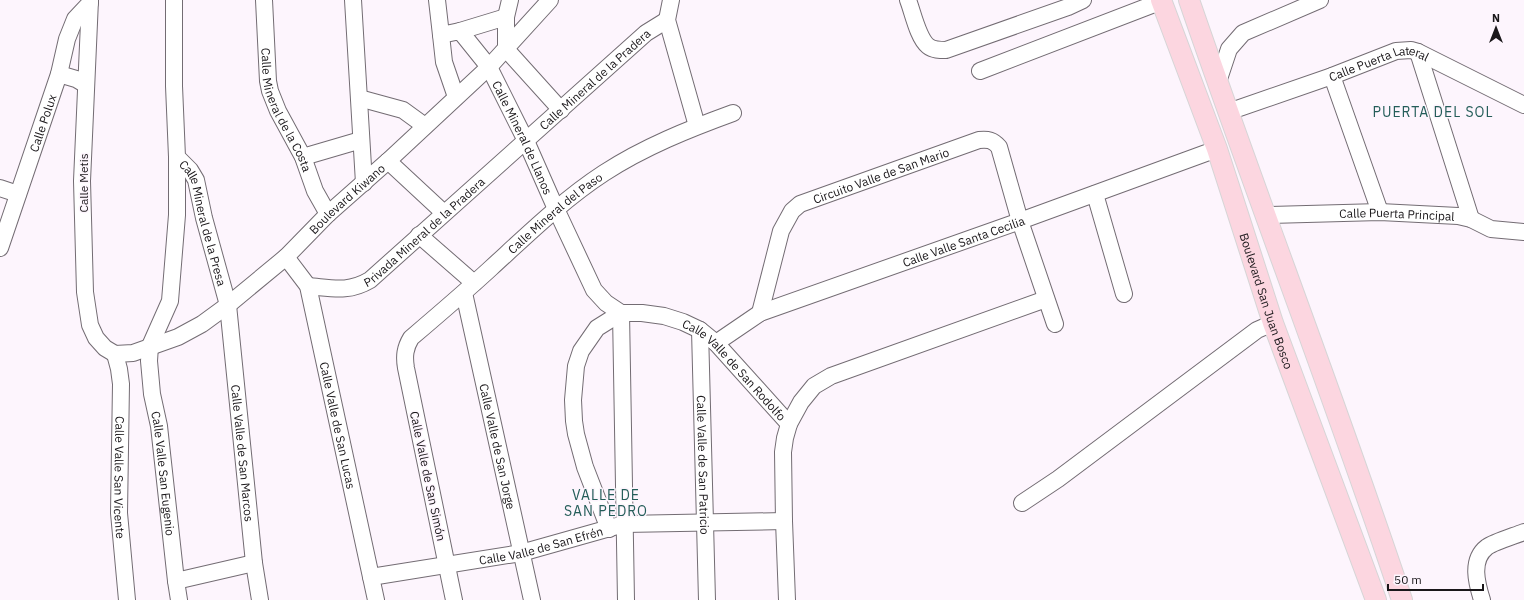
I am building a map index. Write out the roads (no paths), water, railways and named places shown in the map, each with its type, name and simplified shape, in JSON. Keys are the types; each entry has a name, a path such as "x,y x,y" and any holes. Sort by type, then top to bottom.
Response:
{"main road":[{"path":"1189,0 1377,523 1402,600"},
{"name":"Boulevard San Juan Bosco","path":"1161,1 1216,149 1273,323 1376,600"},
{"path":"1284,266 1282,290 1291,315 1316,380 1329,390"},
{"path":"1273,323 1291,315"}],"street":[{"name":"Calle Mineral de la Presa","path":"174,0 174,94 176,156 190,170 196,180 204,218 228,305"},
{"name":"Calle Mineral de la Costa","path":"264,0 268,81 270,91 278,111 303,157 315,191 328,214"},
{"path":"353,0 364,183"},
{"path":"437,0 444,62 456,97"},
{"path":"510,0 506,18 506,49 561,110"},
{"name":"Boulevard Kiwano","path":"115,354 133,353 184,334 202,324 286,258 328,214 388,161 489,66 550,0"},
{"path":"671,0 666,20 697,126"},
{"path":"908,0 919,33 924,41 929,47 938,50 946,50 1068,7 1083,0"},
{"path":"1218,82 1229,49 1243,33 1320,0"},
{"path":"980,71 1161,1"},
{"name":"Calle Polux","path":"0,248 59,74 67,39 75,19 90,2"},
{"name":"Calle Metis","path":"90,2 82,181 85,292 90,325 96,338 105,348 115,354"},
{"path":"441,35 506,18"},
{"name":"Calle Mineral de la Pradera","path":"526,141 646,33 666,20"},
{"name":"Calle Mineral de Llanos","path":"460,31 489,66 526,141 594,290 606,303 620,313"},
{"name":"Calle Puerta Lateral","path":"1228,112 1332,76 1396,51 1411,50 1418,52 1524,105"},
{"path":"1418,52 1471,219"},
{"path":"59,74 69,76 86,85"},
{"path":"1332,76 1380,212"},
{"path":"359,98 403,110 425,126"},
{"name":"Calle Mineral del Paso","path":"405,351 411,338 556,209 604,173 642,152 697,126 733,113"},
{"name":"Circuito Valle de San Mario","path":"760,313 781,231 789,215 800,204 979,140 986,139 991,140 999,147 1020,221 1055,324"},
{"path":"303,157 361,140"},
{"name":"Privada Mineral de la Pradera","path":"308,286 344,289 362,285 370,280 526,141"},
{"name":"Calle Valle Santa Cecilia","path":"716,344 760,313 1020,221 1216,149"},
{"path":"150,346 170,301 176,215 176,156"},
{"path":"388,161 444,213"},
{"path":"0,188 18,194"},
{"path":"1095,194 1124,294"},
{"name":"Calle Puerta Principal","path":"1266,216 1380,212 1458,216 1471,219 1491,229 1524,232"},
{"path":"419,235 469,288"},
{"name":"Calle Valle de San Lucas","path":"286,258 308,286 376,600"},
{"name":"Calle Valle de San Jorge","path":"469,288 521,554 532,600"},
{"path":"789,424 801,402 814,386 831,376 1046,299"},
{"name":"Calle Valle de San Marcos","path":"228,305 254,563 260,600"},
{"path":"620,313 617,526 626,600"},
{"path":"617,526 585,467 576,434 573,400 576,366 581,351 597,328 620,313"},
{"name":"Calle Valle de San Rodolfo","path":"620,313 642,313 664,316 683,322 700,330 716,344 789,424 783,452 787,600"},
{"path":"1022,503 1058,479 1257,330 1273,323"},
{"name":"Calle Valle de San Patricio","path":"700,330 707,600"},
{"name":"Calle Valle San Eugenio","path":"150,346 149,361 152,394 159,426 179,600"},
{"name":"Calle Valle de San Simón","path":"405,351 406,368 454,600"},
{"name":"Calle Valle San Vicente","path":"115,354 121,384 119,512 127,600"},
{"name":"Calle Valle de San Efrén","path":"371,577 447,564 521,554 617,526 706,522 784,521"},
{"path":"1482,600 1476,572 1480,555 1487,547 1524,532"},
{"path":"176,581 254,563"}],"district":[{"name":"PUERTA DEL SOL","path":"1433,112"},
{"name":"VALLE DE SAN PEDRO","path":"606,504"}]}
